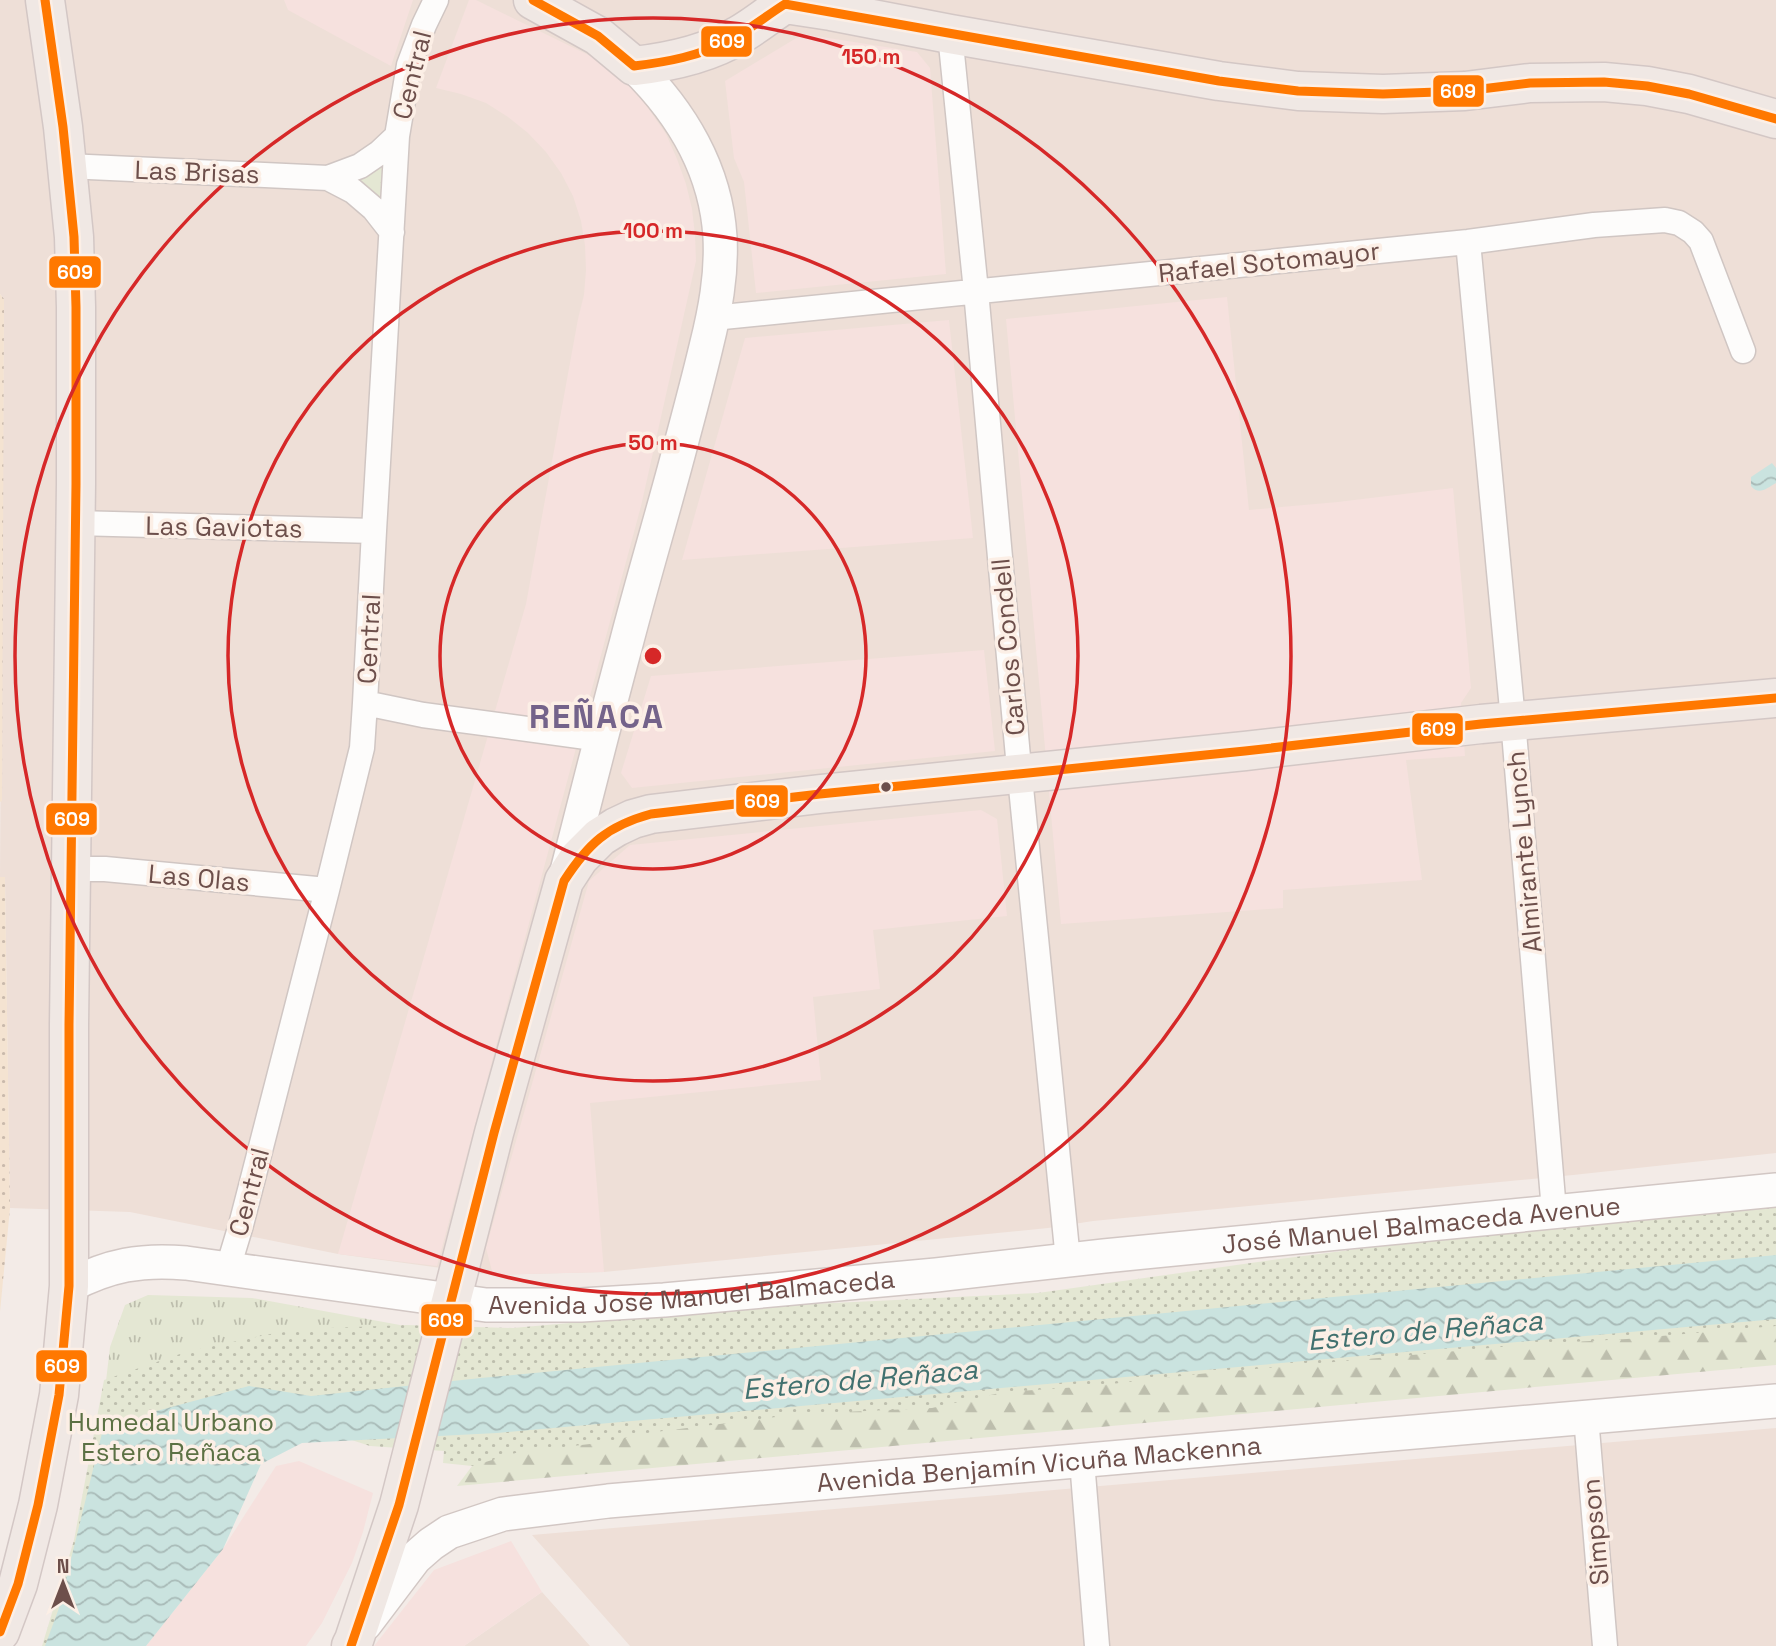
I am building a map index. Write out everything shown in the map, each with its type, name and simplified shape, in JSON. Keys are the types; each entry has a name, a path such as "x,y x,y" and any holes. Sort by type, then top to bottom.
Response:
{"main road":[{"path":"0,1632 18,1584 38,1505 59,1395 69,1286 76,307 74,237 63,127 45,0"},
{"path":"352,1643 399,1505 494,1133 688,419 719,290 720,236 716,208 700,155 672,107 634,66 598,36 533,0"},
{"path":"634,66 678,59 717,46 738,36 787,2 950,34 1219,81 1298,91 1383,94 1465,91 1530,83 1604,82 1689,94 1776,119"},
{"path":"564,881 579,858 600,837 633,819 651,814 1513,720 1776,698"},
{"name":"José Manuel Balmaceda Avenue","path":"1068,1260 1776,1190"},
{"name":"Avenida José Manuel Balmaceda","path":"69,1286 99,1272 138,1262 162,1261 486,1305 580,1305 936,1275 1068,1260"},
{"name":"Avenida Benjamín Vicuña Mackenna","path":"352,1643 399,1577 431,1544 449,1532 503,1514 608,1501 1776,1401"}],"street":[{"name":"Central","path":"228,1268 362,748 397,136 409,65 436,0"},
{"name":"Carlos Condell","path":"950,34 1068,1260"},
{"name":"Las Brisas","path":"66,166 328,177 360,166 397,136"},
{"name":"Las Brisas","path":"328,177 353,191 374,209 392,232"},
{"name":"Rafael Sotomayor","path":"713,318 1468,242 1594,225 1665,220 1679,223 1701,241 1743,351"},
{"name":"Almirante Lynch","path":"1468,242 1513,720 1554,1211"},
{"name":"Las Gaviotas","path":"75,523 374,531"},
{"path":"366,703 423,715 601,739"},
{"name":"Las Olas","path":"71,869 105,869 327,890"},
{"name":"Simpson","path":"1586,1418 1605,1646"},
{"path":"1082,1461 1097,1646"}],"shaded area":[{"path":"0,0 1776,0 1776,1153 604,1272 493,1275 338,1254 130,1212 10,1208 5,877 0,877 4,299 0,294"},
{"path":"284,0 413,0 391,66 288,10"},
{"path":"469,0 476,0 615,68 634,88 666,134 686,184 692,209 696,261 641,506 437,1266 338,1254 526,604 584,295 586,270 581,221 573,196 546,152 528,133 486,103 436,88"},
{"path":"803,34 917,52 930,68 946,274 756,293 744,182 734,158 725,81"},
{"path":"1227,297 1249,510 1453,488 1471,688 1461,703 1465,756 1406,760 1422,880 1283,890 1283,908 1061,924 1006,319"},
{"path":"949,320 973,538 682,560 745,338"},
{"path":"984,650 995,751 632,788 621,773 651,676"},
{"path":"981,810 997,819 1007,916 873,930 880,989 813,997 821,1080 590,1103 604,1272 493,1275 486,1248 589,881 630,845"},
{"path":"1776,1428 1776,1646 630,1646 532,1535"},
{"path":"299,1461 373,1493 352,1563 322,1623 306,1646 146,1646 223,1549 276,1466"},
{"path":"511,1541 542,1592 464,1646 374,1646 434,1570"},
{"path":"542,1592 590,1646 464,1646"}],"green space":[{"path":"384,162 381,202 348,180"},
{"name":"Humedal Urbano Estero Reñaca","path":"1776,1203 1776,1326 1535,1344 1094,1386 1004,1392 932,1408 799,1414 519,1452 472,1466 443,1463 444,1451 370,1446 315,1428 274,1436 129,1646 42,1646 74,1540 104,1380 186,1352 275,1333 329,1328 406,1325 513,1328 750,1307 1038,1293 1623,1215"},
{"path":"148,1295 252,1298 400,1325 393,1387 102,1415 110,1347 125,1305"},
{"path":"1776,1319 1776,1365 457,1486 497,1433"}],"sand":[{"path":"0,294 4,299 0,802"},
{"path":"0,877 5,877 10,1208 0,1312"}],"water":[{"path":"1772,463 1776,468 1776,483 1763,490 1754,489 1751,486 1751,477"},
{"name":"Estero de Reñaca","path":"1776,1255 1776,1319 497,1433 302,1443 261,1464 223,1549 146,1646 45,1646 59,1608 102,1433 153,1412 249,1386 311,1396"}],"transit line":[{"name":"609","path":"0,1632 18,1584 38,1505 59,1395 69,1286 76,307 74,237 63,127 45,0"},
{"name":"609","path":"533,0 598,36 634,66 683,57 719,46 785,4 1219,81 1298,91 1383,94 1465,91 1530,83 1604,82 1689,94 1776,119"},
{"name":"609","path":"351,1646 399,1505 494,1133 564,881 590,847 610,831 651,814 820,794 1481,724 1776,698"}],"district":[{"name":"REÑACA","path":"597,716"}]}
